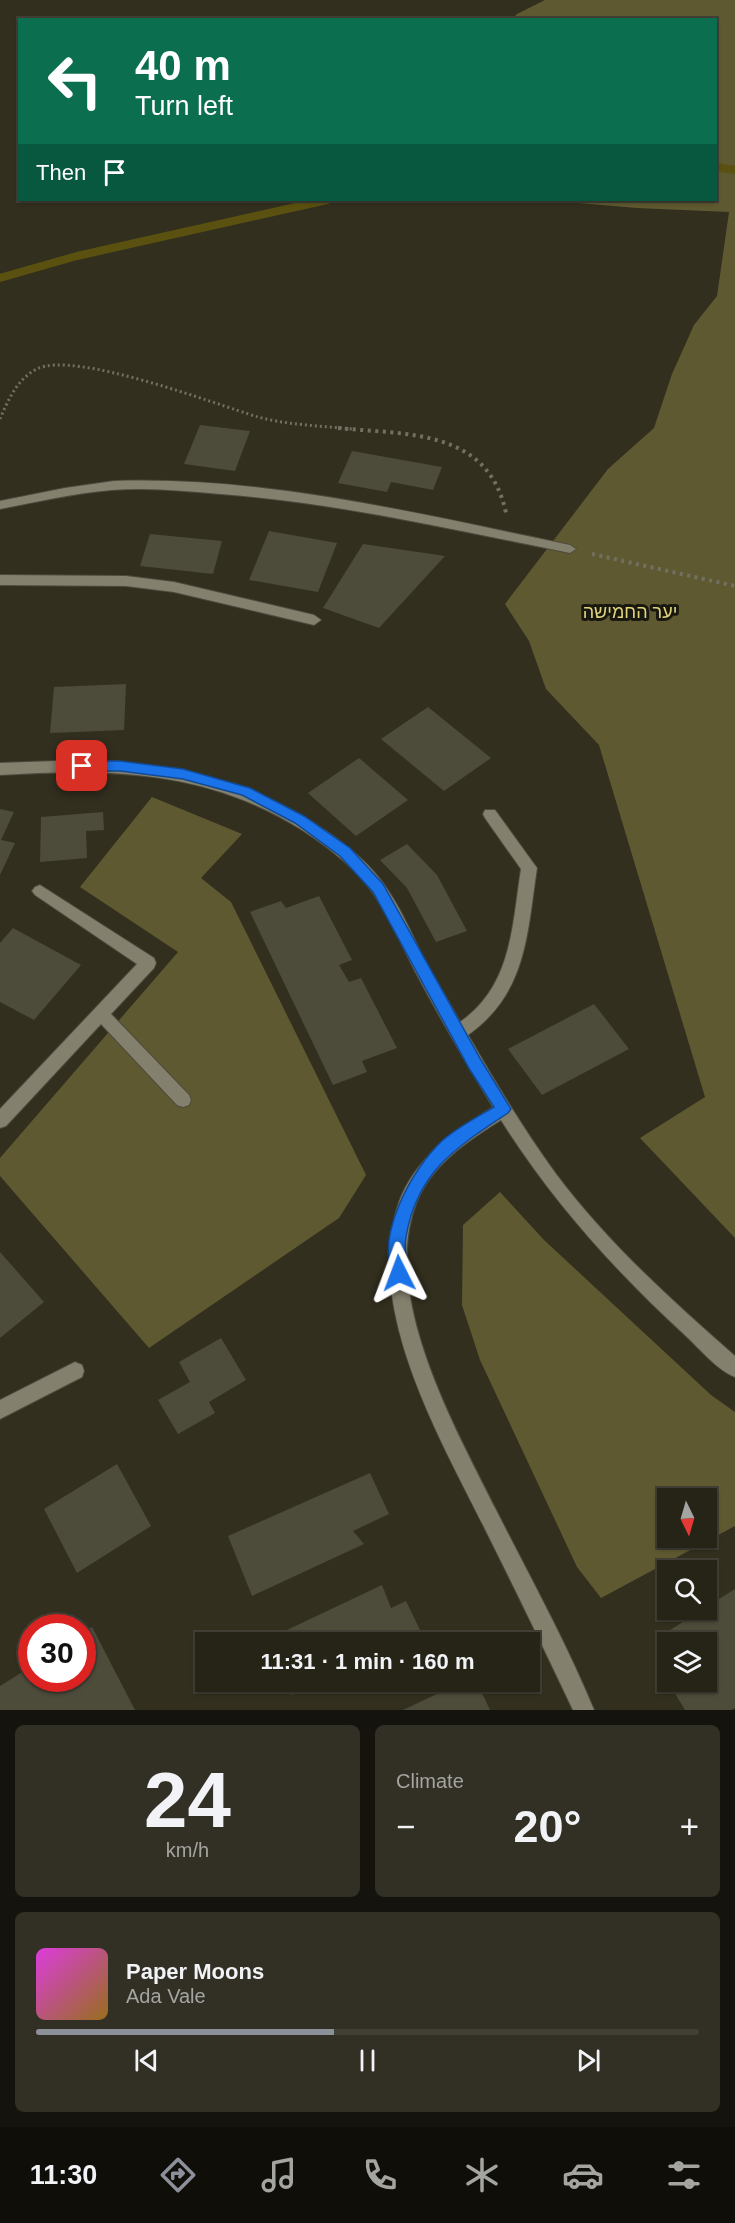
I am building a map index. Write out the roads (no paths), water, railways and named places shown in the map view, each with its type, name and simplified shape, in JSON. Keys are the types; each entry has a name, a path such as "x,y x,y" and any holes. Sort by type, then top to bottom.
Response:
{"street":[{"path":"0,505 72,490 129,485 207,489 348,505 570,549"},
{"path":"0,580 126,581 174,587 314,620"},
{"path":"0,770 45,766 120,766 183,774 246,791 299,819 345,852 378,888 458,1033 530,1151 593,1232 665,1308 735,1368"},
{"path":"458,1033 483,1015 497,998 513,957 529,868 490,814"},
{"path":"0,1121 148,963 39,891"},
{"path":"101,1014 183,1100"},
{"path":"503,1109 449,1144 425,1170 408,1202 397,1239 399,1290 419,1364 448,1432 584,1710"},
{"path":"0,1410 75,1371"}],"waterway":[{"path":"717,167 735,170"},
{"path":"0,278 77,256 323,201"}],"park label":[{"name":"יער החמישה","path":"630,612"}]}
